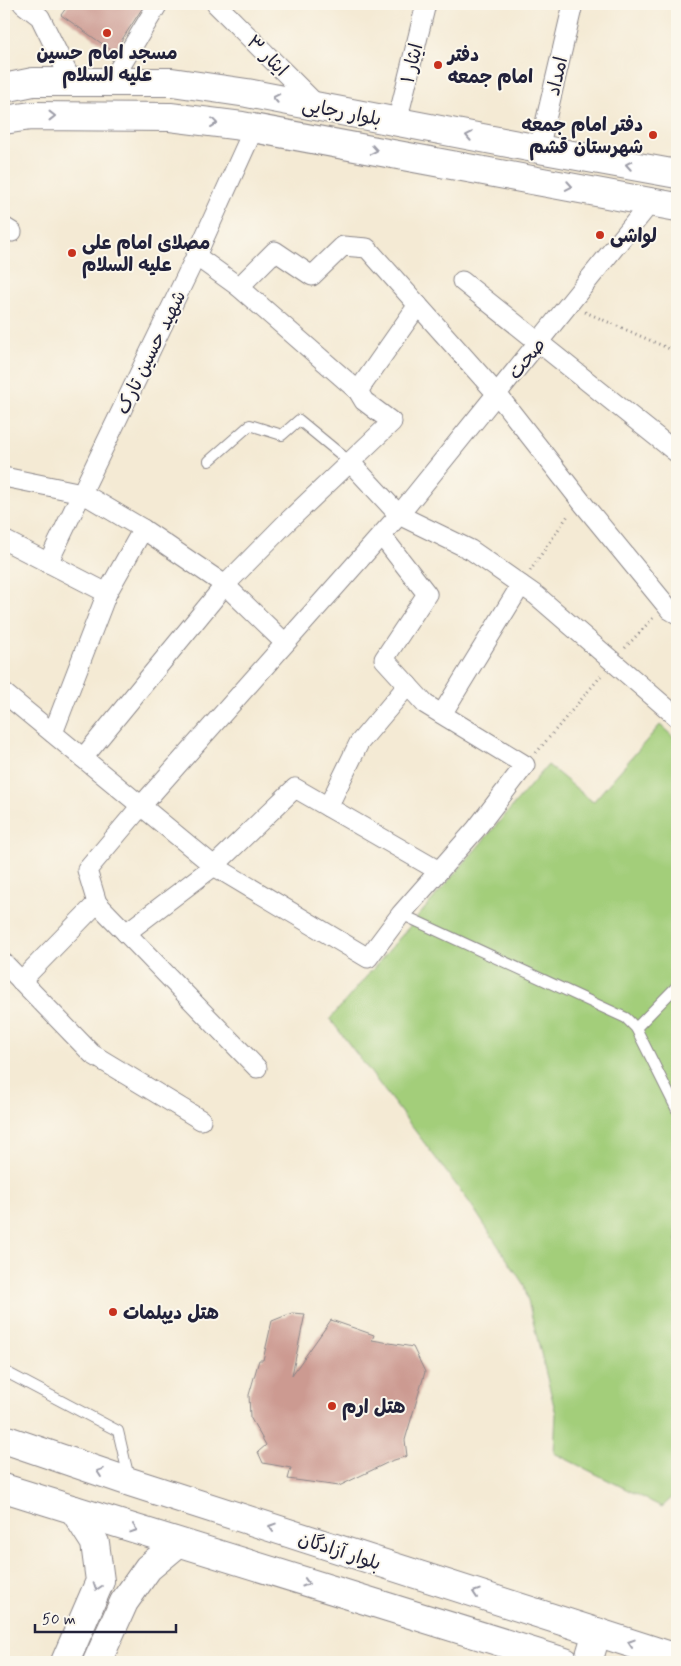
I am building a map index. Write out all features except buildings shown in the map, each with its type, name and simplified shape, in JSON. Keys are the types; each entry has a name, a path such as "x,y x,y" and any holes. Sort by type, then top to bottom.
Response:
{"main road":[{"name":"بلوار رجایی","path":"4,88 33,82 172,82 247,93 677,174"},
{"name":"بلوار رجایی","path":"4,120 31,116 170,117 254,128 665,204"},
{"path":"532,179 539,149"},
{"name":"بلوار آزادگان","path":"4,1439 130,1482 677,1658"},
{"path":"4,1488 565,1662"},
{"path":"65,1662 100,1582 95,1543 74,1510"},
{"path":"97,1662 124,1602 148,1568 178,1543"},
{"path":"588,1662 597,1632"}],"street":[{"path":"23,4 40,17 72,82"},
{"path":"111,82 158,4"},
{"name":"ایثار ۳","path":"216,4 319,107"},
{"name":"ایثار ۱","path":"397,122 426,4"},
{"name":"امداد","path":"539,149 572,4"},
{"name":"شهید حسین تارک","path":"48,563 196,256 254,128"},
{"name":"صحت","path":"97,903 87,870 141,806 382,536 569,305 665,204"},
{"path":"239,287 274,251 312,276 343,246 367,248 497,394 580,499 671,609"},
{"path":"83,758 225,585 285,524 392,422 364,401 358,391 239,287 196,256"},
{"path":"462,281 677,453"},
{"path":"358,391 418,306"},
{"path":"350,462 399,515 471,550 537,596 612,662 676,712"},
{"path":"4,478 82,493 143,529 225,585 285,643"},
{"path":"53,733 107,593 143,529"},
{"path":"4,693 214,866 368,958 401,914 476,829 525,765 425,704 384,659 427,594 382,536"},
{"path":"4,540 107,593"},
{"path":"442,714 521,585"},
{"path":"328,807 359,743 408,685"},
{"path":"126,933 214,866 295,788 439,871"},
{"path":"21,981 97,903 257,1068"},
{"path":"4,963 92,1054 201,1120"}],"lane":[{"path":"209,461 250,425 282,435 300,420 350,462"},
{"path":"401,914 626,1018 636,1028 677,1110"},
{"path":"636,1028 677,986"},
{"path":"4,1371 118,1431 130,1482"}],"path":[{"path":"569,305 677,352"},
{"path":"521,585 580,499"},
{"path":"525,765 612,662 671,609"}],"green space":[{"path":"660,725 677,740 677,1493 662,1507 554,1453 556,1414 524,1285 470,1203 330,1019 548,765 593,802"}],"place":[{"name":"مسجد امام حسین علیه السلام","path":"107,33"},
{"name":"دفتر امام جمعه","path":"438,65"},
{"name":"دفتر امام جمعه شهرستان قشم","path":"653,135"},
{"name":"لواشی","path":"600,235"},
{"name":"مصلای امام علی علیه السلام","path":"72,253"},
{"name":"هتل دیپلمات","path":"113,1312"},
{"name":"هتل ارم","path":"332,1406"}]}
